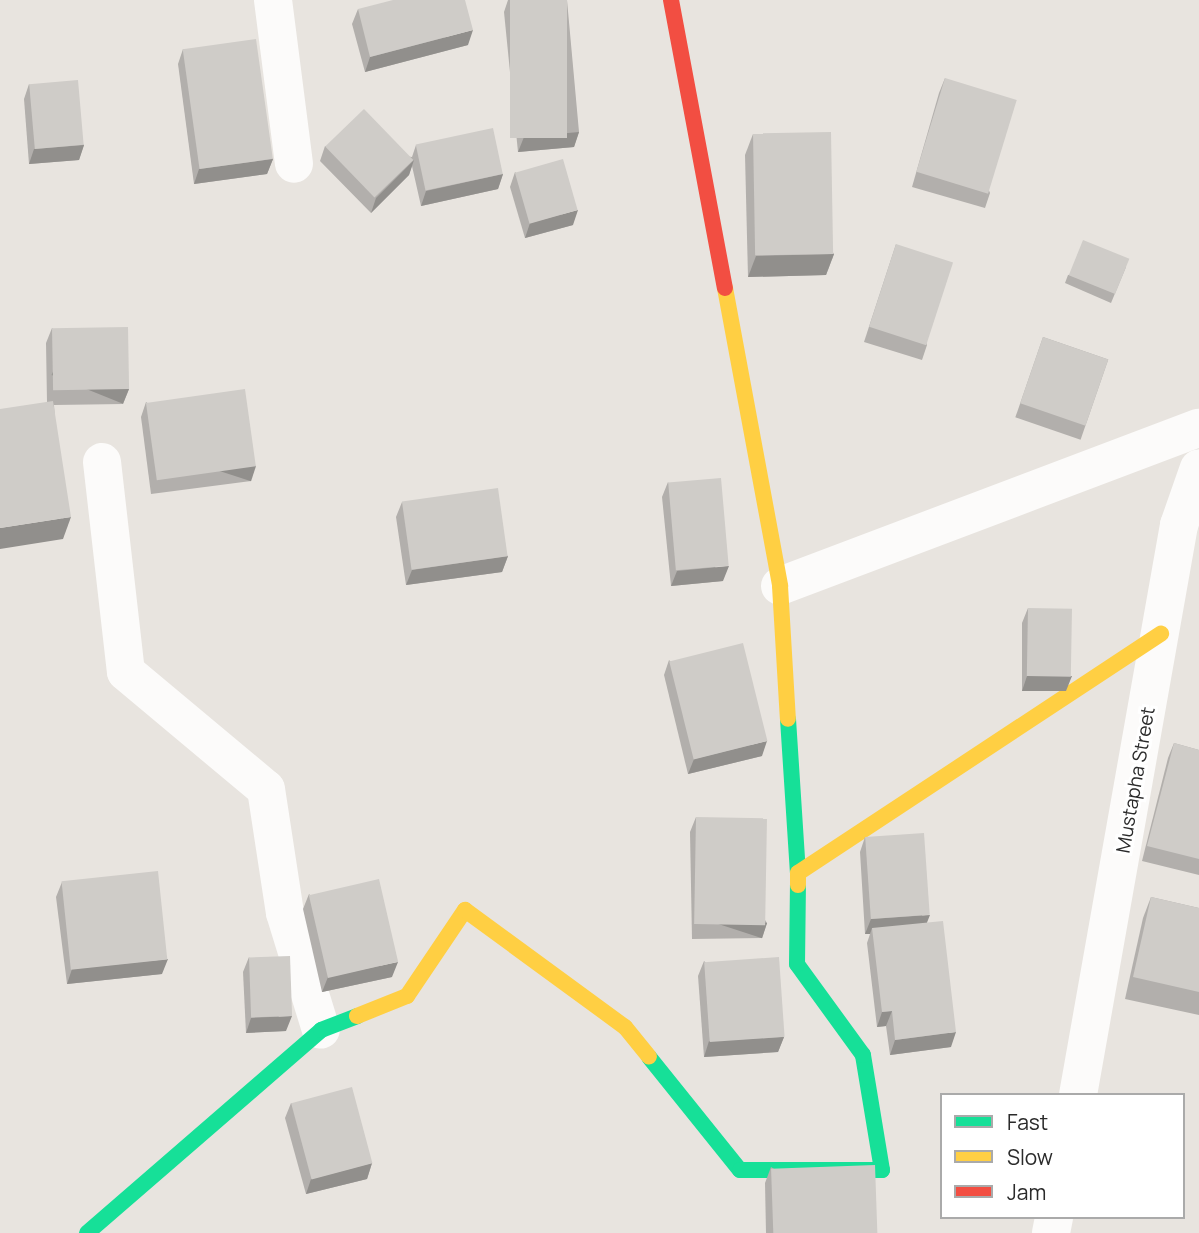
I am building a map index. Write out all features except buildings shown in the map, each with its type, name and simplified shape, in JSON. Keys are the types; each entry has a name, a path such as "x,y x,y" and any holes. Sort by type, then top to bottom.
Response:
{"street":[{"path":"273,0 294,164"},
{"path":"88,1233 321,1030 407,996 465,909 625,1027 740,1170 882,1170 863,1055 797,964 798,873 780,586 671,0"},
{"path":"780,586 1199,428"},
{"path":"102,462 126,672 266,789 285,913 321,1030"},
{"name":"Mustapha Street","path":"1078,1093 1179,524 1199,468"},
{"path":"798,873 1161,634"}],"traffic: fast":[{"path":"788,719 798,873"},
{"path":"649,1057 740,1170 882,1170 863,1055 797,964 798,885"},
{"path":"87,1233 321,1030 357,1016"}],"traffic: slow":[{"path":"725,288 780,586 788,719"},
{"path":"798,885 798,873 1161,634"},
{"path":"357,1016 407,996 465,910 625,1027 649,1057"}],"traffic: jam":[{"path":"671,0 725,288"}]}
